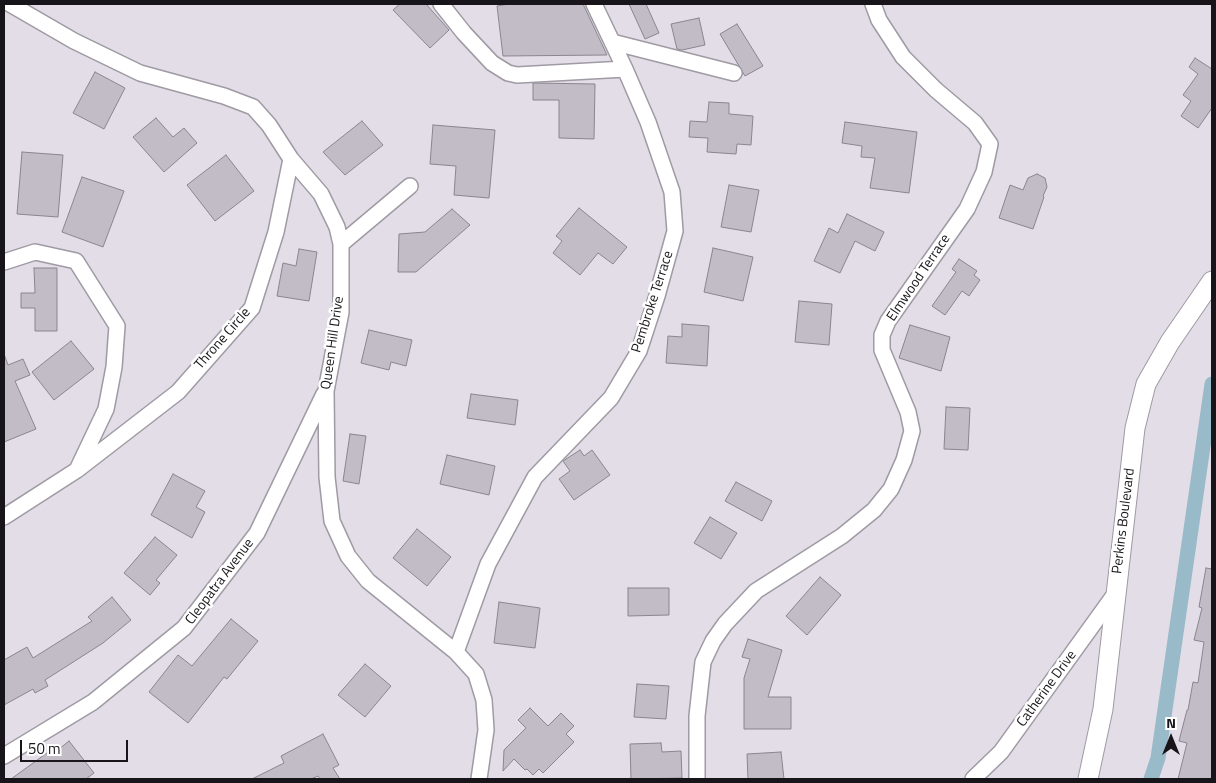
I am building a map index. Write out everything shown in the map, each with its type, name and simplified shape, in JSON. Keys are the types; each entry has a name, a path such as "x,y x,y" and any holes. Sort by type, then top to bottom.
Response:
{"street":[{"name":"Queen Hill Drive","path":"10,4 74,41 140,73 224,96 253,107 269,125 291,159 321,194 337,226 341,244 341,312 326,391 327,477 332,521 348,556 368,581 456,652 476,674 484,700 486,730 479,779"},
{"path":"441,4 464,33 492,63 508,73 517,75 625,69"},
{"name":"Pembroke Terrace","path":"456,652 488,564 535,477 611,398 639,351 675,231 672,192 648,122 594,4"},
{"name":"Elmwood Terrace","path":"697,779 698,707 703,662 713,641 756,591 842,536 874,510 891,489 904,460 912,430 908,412 882,350 882,335 888,322 967,209 984,172 990,144 976,122 936,90 903,57 879,20 873,4"},
{"path":"612,42 734,73"},
{"name":"Throne Circle","path":"4,517 77,470 178,392 252,308 276,232 291,159"},
{"path":"341,244 410,186"},
{"path":"4,262 35,252 76,261 117,326 114,367 106,409 77,470"},
{"name":"Perkins Boulevard","path":"1088,779 1103,709 1135,428 1146,384 1170,342 1212,281"},
{"name":"Cleopatra Avenue","path":"4,756 93,702 184,628 257,533 326,391"},
{"name":"Catherine Drive","path":"973,779 1001,752 1115,594"}],"building":[{"path":"400,4 426,4 449,30 430,48 393,10"},
{"path":"509,4 583,4 607,55 503,56 497,6"},
{"path":"629,4 646,4 659,33 645,39"},
{"path":"699,18 705,45 682,50 677,49 671,24"},
{"path":"737,24 763,66 745,76 720,34"},
{"path":"1195,58 1212,69 1212,108 1198,128 1181,116 1191,101 1183,95 1198,74 1189,67"},
{"path":"95,72 125,88 104,129 73,113"},
{"path":"533,83 595,84 594,139 559,138 559,100 533,100"},
{"path":"709,102 729,103 729,114 753,116 751,145 737,144 736,154 707,152 708,138 689,137 690,121 707,122"},
{"path":"156,118 173,137 184,128 197,143 164,172 133,137"},
{"path":"362,121 383,145 345,175 323,152"},
{"path":"845,122 917,132 909,193 870,188 875,158 861,157 862,146 842,143"},
{"path":"433,125 495,130 489,198 454,195 456,166 430,164"},
{"path":"22,152 63,155 58,217 17,214"},
{"path":"226,155 254,191 215,221 187,185"},
{"path":"1037,174 1045,178 1047,187 1033,229 999,218 1010,185 1023,190 1028,178"},
{"path":"82,177 124,191 103,247 62,232"},
{"path":"729,185 759,190 751,232 721,227"},
{"path":"579,208 627,247 613,264 598,253 580,275 553,253 562,241 556,236"},
{"path":"452,209 470,225 416,272 398,272 399,234 425,232"},
{"path":"847,214 884,232 875,251 855,241 840,273 814,261 829,228 838,233"},
{"path":"713,248 753,257 743,301 704,292"},
{"path":"299,249 317,252 309,301 277,296 283,263 296,266"},
{"path":"959,259 977,271 974,275 980,280 969,296 962,291 945,315 932,306 956,272 952,269"},
{"path":"34,268 57,268 57,331 35,331 35,308 21,308 21,293 35,293"},
{"path":"799,301 832,304 829,345 795,342"},
{"path":"682,324 709,326 707,366 666,363 668,336 682,337"},
{"path":"910,325 950,337 941,371 899,358"},
{"path":"369,330 412,340 406,366 391,362 389,370 361,363"},
{"path":"71,341 94,369 54,400 32,372"},
{"path":"4,354 8,365 23,359 30,375 15,381 36,429 4,442"},
{"path":"471,394 518,400 515,425 467,418"},
{"path":"946,407 970,408 968,450 944,449"},
{"path":"350,434 366,436 359,484 343,481"},
{"path":"580,450 584,456 592,450 610,475 574,500 559,479 570,471 563,461"},
{"path":"447,455 495,466 489,495 440,484"},
{"path":"173,474 205,491 196,507 205,512 192,538 151,515"},
{"path":"736,482 772,501 762,521 725,501"},
{"path":"710,517 737,533 721,559 694,543"},
{"path":"417,529 451,557 427,586 393,558"},
{"path":"155,537 177,555 156,580 160,583 150,595 124,573"},
{"path":"1206,568 1212,569 1212,779 1178,779 1187,743 1179,741 1188,710 1193,682 1198,683 1204,642 1194,640 1202,608 1199,607"},
{"path":"820,577 841,595 807,635 786,616"},
{"path":"628,588 669,588 669,615 628,616"},
{"path":"112,597 131,620 103,643 45,680 48,686 35,693 33,689 4,705 4,660 27,647 33,658 92,621 88,617"},
{"path":"499,602 540,608 535,648 494,643"},
{"path":"231,619 258,641 227,679 224,677 188,723 149,692 178,655 192,666"},
{"path":"748,639 782,650 768,697 791,697 791,729 744,729 744,678 750,659 742,657"},
{"path":"365,664 391,686 365,717 338,695"},
{"path":"637,684 669,686 666,719 634,717"},
{"path":"530,708 548,726 561,713 574,726 566,734 574,742 543,773 539,769 533,775 514,759 503,771 504,750 526,728 518,720"},
{"path":"323,734 339,765 333,768 340,779 320,779 318,776 311,779 252,779 284,763 281,756"},
{"path":"69,741 94,773 86,779 11,779 51,750 53,754"},
{"path":"661,743 662,752 681,751 682,778 631,779 630,744"},
{"path":"781,752 784,779 748,779 747,754"}],"waterway":[{"path":"1151,779 1158,758 1212,384"}]}
